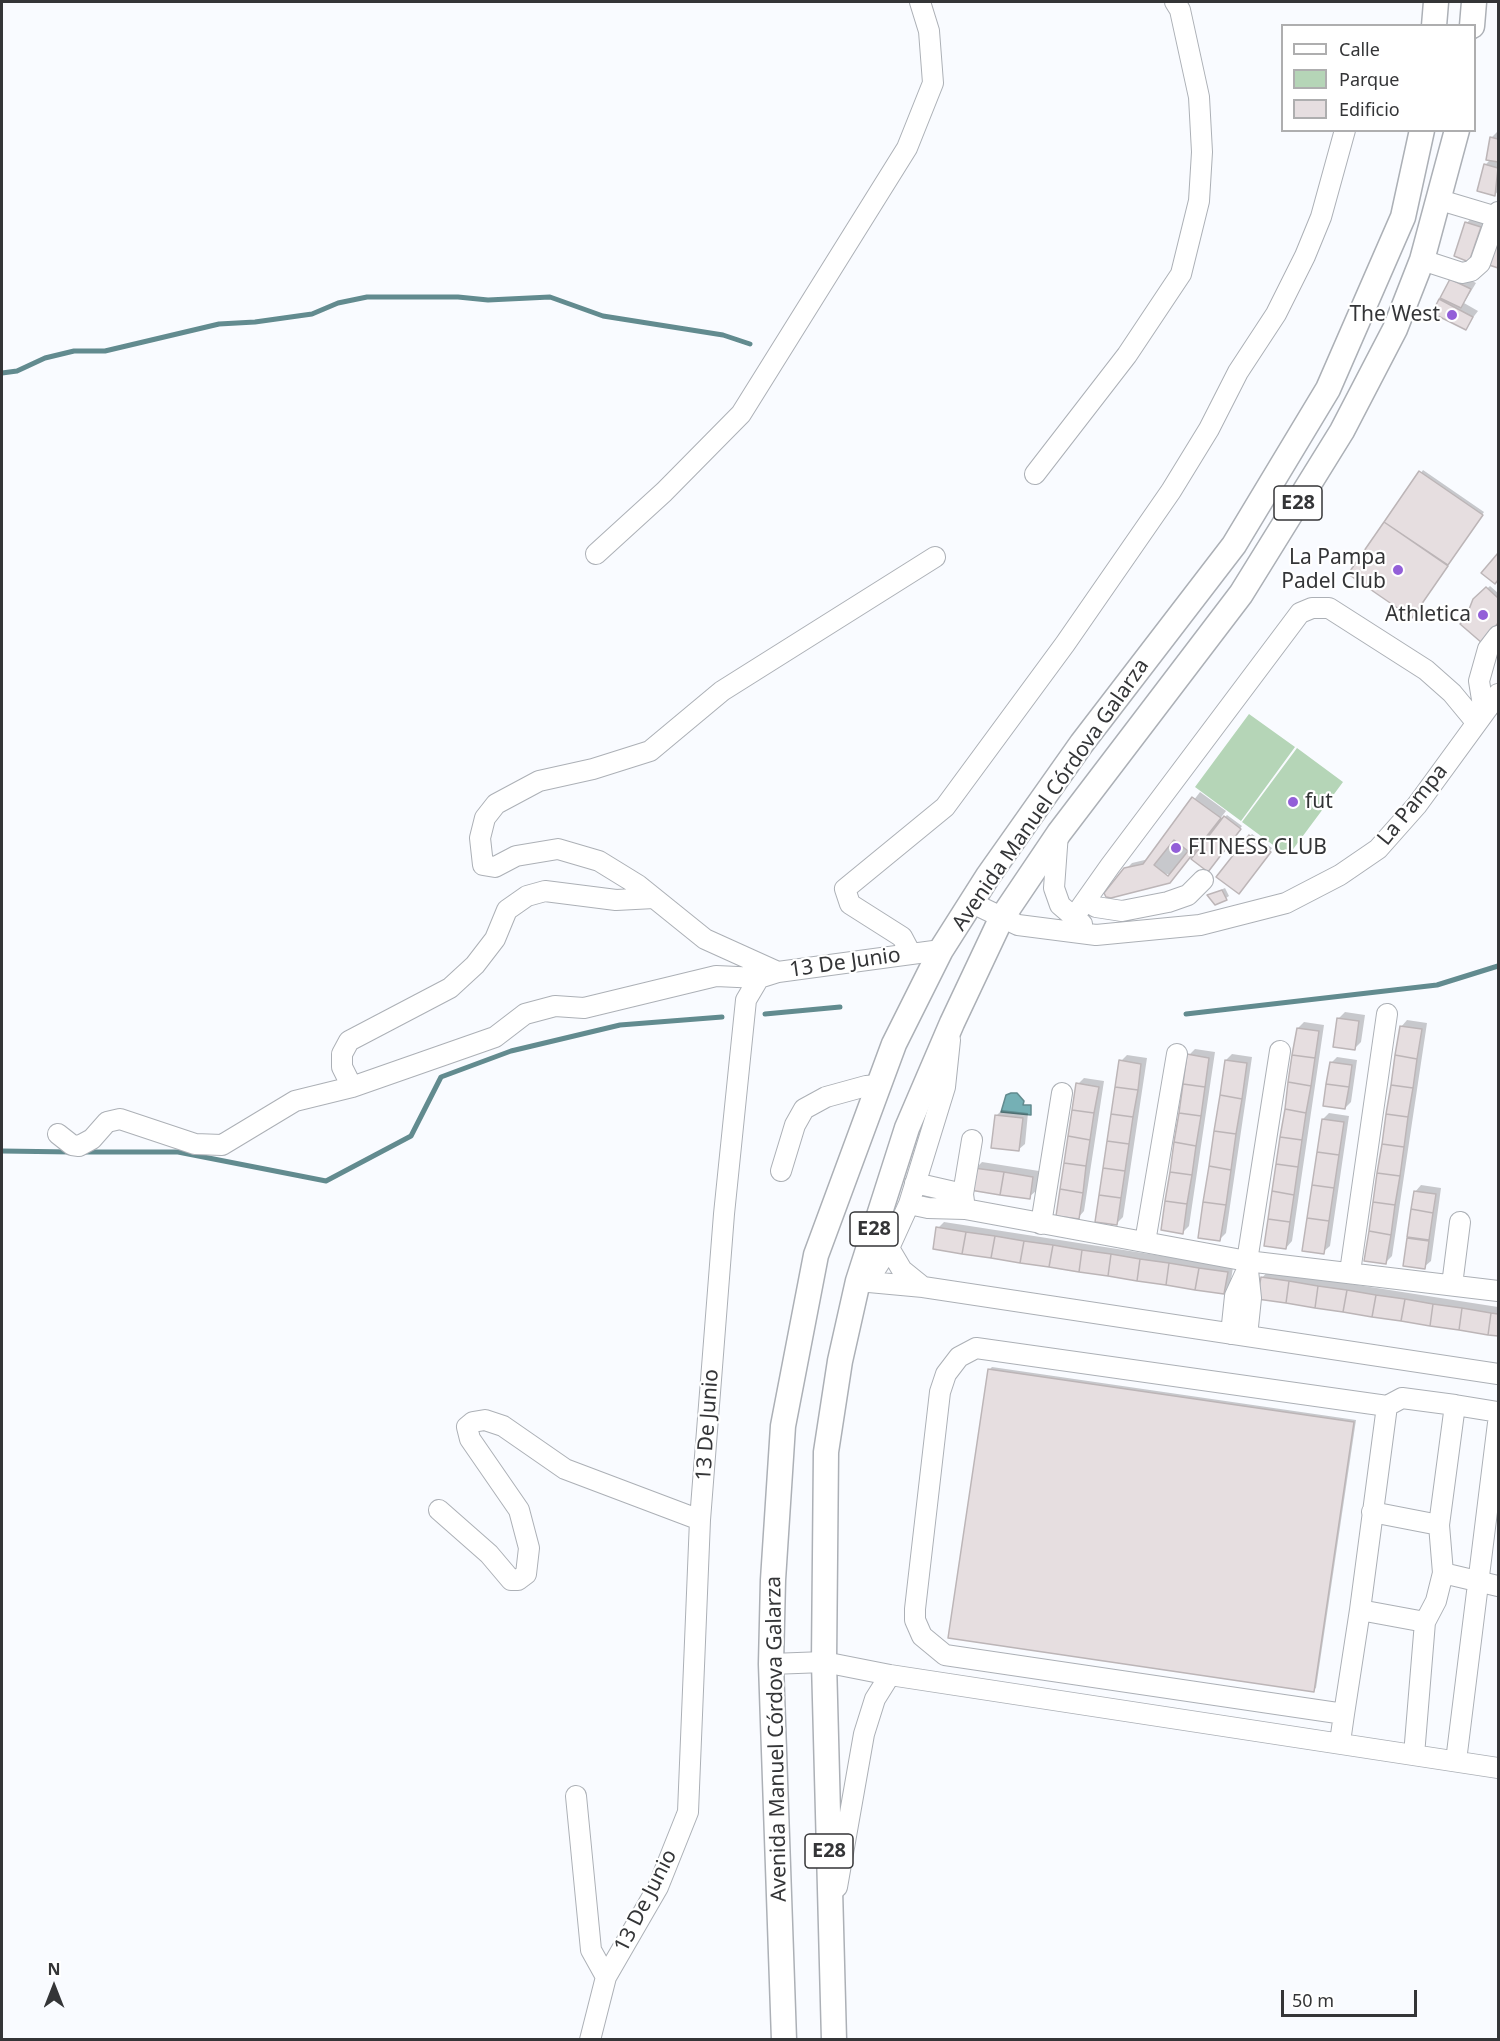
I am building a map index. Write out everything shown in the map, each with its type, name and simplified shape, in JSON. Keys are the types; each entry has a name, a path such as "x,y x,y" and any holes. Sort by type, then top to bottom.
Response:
{"main road":[{"path":"1434,24 1436,2"},
{"path":"1472,24 1474,2"},
{"name":"Avenida Manuel Córdova Galarza","path":"784,2040 771,1664 773,1580 783,1426 816,1256 894,1044 941,950 970,902 1112,704 1234,545 1328,389 1403,217 1422,132"},
{"name":"Avenida Manuel Córdova Galarza","path":"834,2040 824,1662 826,1452 840,1361 907,1128 952,1023 1001,919 1059,833 1241,594 1342,430 1395,329 1422,260 1457,132"},
{"path":"1112,704 1142,725"}],"street":[{"path":"596,554 664,492 741,414 907,148 933,83 929,31 920,2"},
{"path":"1035,474 1127,355 1181,274 1199,201 1202,152 1199,97 1180,10 1175,2"},
{"path":"911,954 902,937 850,904 845,889 945,807 1065,644 1178,481 1209,429 1238,372 1276,314 1305,256 1321,217 1344,132"},
{"path":"1422,260 1462,273 1471,271 1480,263 1498,215 1440,200"},
{"path":"768,975 705,939 654,898 599,861 558,849 516,856 495,867 483,865 480,838 485,818 496,804 539,782 593,769 650,751 722,691 936,557"},
{"path":"1074,917 1300,613 1312,608 1329,608 1426,670 1480,717"},
{"path":"1480,717 1479,681 1488,649 1498,636"},
{"name":"La Pampa","path":"970,902 1017,925 1096,935 1200,925 1286,903 1340,875 1378,849 1417,805 1498,694"},
{"path":"1059,833 1054,888 1060,905 1096,935"},
{"path":"1087,901 1096,907 1122,910 1168,902 1188,895 1203,880"},
{"path":"352,1087 342,1067 342,1054 349,1041 450,988 475,966 495,939 507,910 527,896 545,891 616,900 654,898"},
{"path":"1159,930 1168,902"},
{"name":"13 De Junio","path":"590,2040 606,1977 658,1887 688,1812 700,1520 724,1214 746,1000 768,975 941,950"},
{"path":"58,1134 72,1145 80,1146 92,1139 107,1122 120,1119 195,1143 222,1145 295,1101 352,1087 495,1037 525,1014 555,1006 584,1008 717,976 768,975"},
{"path":"1350,1272 1387,1014"},
{"path":"862,1281 889,1248 909,1204 945,1087 952,1023"},
{"path":"1239,1335 1235,1296 1246,1266 1280,1051"},
{"path":"1145,1242 1177,1054"},
{"path":"781,1171 795,1125 804,1109 826,1097 866,1086 879,1085"},
{"path":"1041,1224 1062,1092"},
{"path":"964,1201 972,1140"},
{"path":"915,1183 964,1201 1041,1224 1145,1242 1246,1266 1350,1272 1498,1291"},
{"path":"909,1204 928,1208 964,1201"},
{"path":"1452,1285 1460,1222"},
{"path":"889,1248 902,1270 923,1287"},
{"path":"862,1281 923,1287 1498,1374"},
{"path":"1344,1714 945,1655 921,1636 915,1620 940,1392 946,1374 960,1357 976,1348 1387,1406 1402,1398 1498,1412"},
{"path":"1414,1755 1425,1622 1436,1601 1443,1574 1438,1525 1455,1405"},
{"path":"1340,1742 1387,1406"},
{"path":"440,1510 489,1554 511,1580 518,1580 526,1574 529,1548 519,1510 470,1439 467,1427 473,1422 485,1420 503,1426 565,1469 700,1520"},
{"path":"1456,1761 1498,1423"},
{"path":"1372,1512 1438,1525"},
{"path":"1443,1574 1498,1586"},
{"path":"1360,1610 1425,1622"},
{"path":"771,1664 824,1662 890,1675 1340,1742 1498,1768"},
{"path":"831,1922 864,1734 875,1699 890,1675"},
{"path":"576,1796 591,1950 606,1977"}],"green space":[{"name":"fut","path":"1249,714 1295,747 1241,821 1195,787"},
{"name":"fut","path":"1297,748 1343,782 1288,856 1242,822"}],"water":[{"path":"1017,1093 1024,1101 1023,1105 1031,1105 1031,1115 1001,1112 1006,1095"}],"building":[{"path":"1490,137 1498,139 1498,162 1486,160"},
{"path":"1484,164 1498,168 1495,196 1477,191"},
{"path":"1465,222 1481,227 1469,262 1454,256"},
{"path":"1498,237 1498,268 1489,265"},
{"path":"1450,279 1471,289 1461,308 1440,298"},
{"name":"The West","path":"1439,299 1473,317 1466,330 1432,313"},
{"path":"1419,471 1483,515 1448,565 1384,522"},
{"name":"La Pampa Padel Club","path":"1384,522 1448,566 1412,618 1348,574"},
{"path":"1498,553 1498,580 1495,584 1481,573"},
{"name":"Athletica","path":"1486,587 1498,598 1498,623 1482,643 1460,624 1466,617 1473,599"},
{"name":"FITNESS CLUB","path":"1192,797 1221,818 1170,883 1111,898 1106,897 1104,893 1124,868 1143,864"},
{"path":"1224,816 1241,829 1208,872 1191,859"},
{"path":"1249,835 1271,852 1239,894 1216,877"},
{"path":"1174,840 1188,851 1168,876 1154,865"},
{"path":"1222,890 1227,900 1215,905 1207,895"},
{"path":"1337,1018 1359,1021 1355,1050 1333,1047"},
{"path":"1400,1026 1422,1029 1417,1059 1395,1055"},
{"path":"1297,1028 1319,1031 1315,1058 1292,1055"},
{"path":"1187,1054 1209,1058 1205,1087 1183,1084"},
{"path":"1292,1055 1315,1058 1311,1086 1288,1082"},
{"path":"1395,1055 1417,1059 1413,1088 1391,1085"},
{"path":"1119,1060 1141,1064 1138,1090 1115,1087"},
{"path":"1225,1060 1247,1063 1242,1099 1220,1095"},
{"path":"1330,1062 1352,1065 1349,1087 1326,1084"},
{"path":"1288,1082 1311,1086 1306,1113 1285,1109"},
{"path":"1076,1083 1099,1087 1094,1113 1072,1110"},
{"path":"1183,1084 1205,1087 1201,1116 1179,1113"},
{"path":"1326,1084 1349,1087 1345,1109 1323,1106"},
{"path":"1391,1085 1413,1088 1408,1117 1386,1114"},
{"path":"1115,1087 1138,1090 1133,1117 1111,1114"},
{"path":"1220,1095 1242,1099 1236,1134 1214,1131"},
{"path":"1285,1109 1306,1113 1302,1140 1280,1137"},
{"path":"1072,1110 1094,1113 1090,1140 1068,1136"},
{"path":"1179,1113 1201,1116 1196,1146 1174,1142"},
{"path":"1111,1114 1133,1117 1129,1144 1107,1141"},
{"path":"1386,1114 1408,1117 1404,1147 1382,1144"},
{"path":"995,1115 1023,1118 1019,1151 991,1148"},
{"path":"1322,1119 1344,1122 1339,1155 1317,1152"},
{"path":"1214,1131 1236,1134 1231,1170 1209,1166"},
{"path":"1068,1136 1090,1140 1086,1166 1064,1163"},
{"path":"1280,1137 1302,1140 1298,1167 1276,1164"},
{"path":"1107,1141 1129,1144 1125,1171 1103,1168"},
{"path":"1174,1142 1196,1146 1192,1175 1170,1172"},
{"path":"1382,1144 1404,1147 1400,1176 1377,1173"},
{"path":"1317,1152 1339,1155 1334,1188 1312,1185"},
{"path":"1064,1163 1086,1166 1083,1193 1060,1189"},
{"path":"1276,1164 1298,1167 1294,1195 1272,1191"},
{"path":"1209,1166 1231,1170 1226,1205 1203,1202"},
{"path":"974,1168 1004,1172 1000,1195 970,1190"},
{"path":"1103,1168 1125,1171 1121,1198 1099,1195"},
{"path":"1004,1172 1033,1177 1030,1199 1000,1195"},
{"path":"1170,1172 1192,1175 1187,1204 1165,1201"},
{"path":"1377,1173 1400,1176 1395,1205 1373,1202"},
{"path":"1312,1185 1334,1188 1329,1221 1307,1218"},
{"path":"1060,1189 1083,1193 1079,1219 1056,1216"},
{"path":"1272,1191 1294,1195 1290,1222 1268,1219"},
{"path":"1414,1191 1436,1194 1433,1213 1411,1209"},
{"path":"1099,1195 1121,1198 1117,1225 1095,1222"},
{"path":"1165,1201 1187,1204 1183,1234 1161,1230"},
{"path":"1203,1202 1226,1205 1220,1241 1198,1238"},
{"path":"1373,1202 1395,1205 1391,1235 1369,1231"},
{"path":"1411,1209 1433,1213 1429,1240 1407,1237"},
{"path":"1307,1218 1329,1221 1324,1254 1302,1251"},
{"path":"1268,1219 1290,1222 1286,1249 1264,1246"},
{"path":"936,1227 966,1232 962,1254 933,1249"},
{"path":"1369,1231 1391,1235 1386,1264 1364,1261"},
{"path":"966,1232 995,1236 991,1258 962,1254"},
{"path":"995,1236 1024,1241 1020,1263 991,1258"},
{"path":"1407,1238 1429,1241 1425,1269 1403,1266"},
{"path":"1024,1241 1053,1245 1049,1267 1020,1263"},
{"path":"1053,1245 1082,1250 1079,1272 1049,1267"},
{"path":"1082,1250 1111,1254 1108,1276 1079,1272"},
{"path":"1111,1254 1140,1259 1137,1281 1108,1276"},
{"path":"1140,1259 1169,1263 1166,1285 1137,1281"},
{"path":"1169,1263 1199,1268 1195,1290 1166,1285"},
{"path":"1199,1268 1228,1272 1224,1294 1195,1290"},
{"path":"1261,1277 1289,1281 1286,1303 1257,1299"},
{"path":"1289,1281 1318,1286 1315,1308 1286,1303"},
{"path":"1318,1286 1347,1290 1343,1312 1315,1308"},
{"path":"1347,1290 1376,1295 1372,1317 1343,1312"},
{"path":"1376,1295 1405,1299 1401,1321 1372,1317"},
{"path":"1405,1299 1433,1304 1430,1326 1401,1321"},
{"path":"1433,1304 1462,1308 1459,1330 1430,1326"},
{"path":"1462,1308 1491,1313 1488,1335 1459,1330"},
{"path":"1491,1313 1498,1314 1498,1336 1488,1335"},
{"path":"988,1369 1354,1422 1314,1692 948,1638"}],"waterway":[{"path":"2,373 17,371 45,358 74,351 105,351 219,324 255,322 312,314 338,303 367,297 458,297 488,300 550,297 603,316 723,335 750,344"},
{"path":"1186,1014 1437,985 1498,966"},
{"path":"765,1014 840,1007"},
{"path":"84,1152 178,1152 326,1181 411,1136 441,1077 511,1051 620,1025 722,1017"},
{"path":"2,1151 72,1152"}],"place":[{"name":"The West","path":"1452,315"},
{"name":"La Pampa Padel Club","path":"1398,570"},
{"name":"Athletica","path":"1483,615"},
{"name":"fut","path":"1293,802"},
{"name":"FITNESS CLUB","path":"1176,848"}]}
